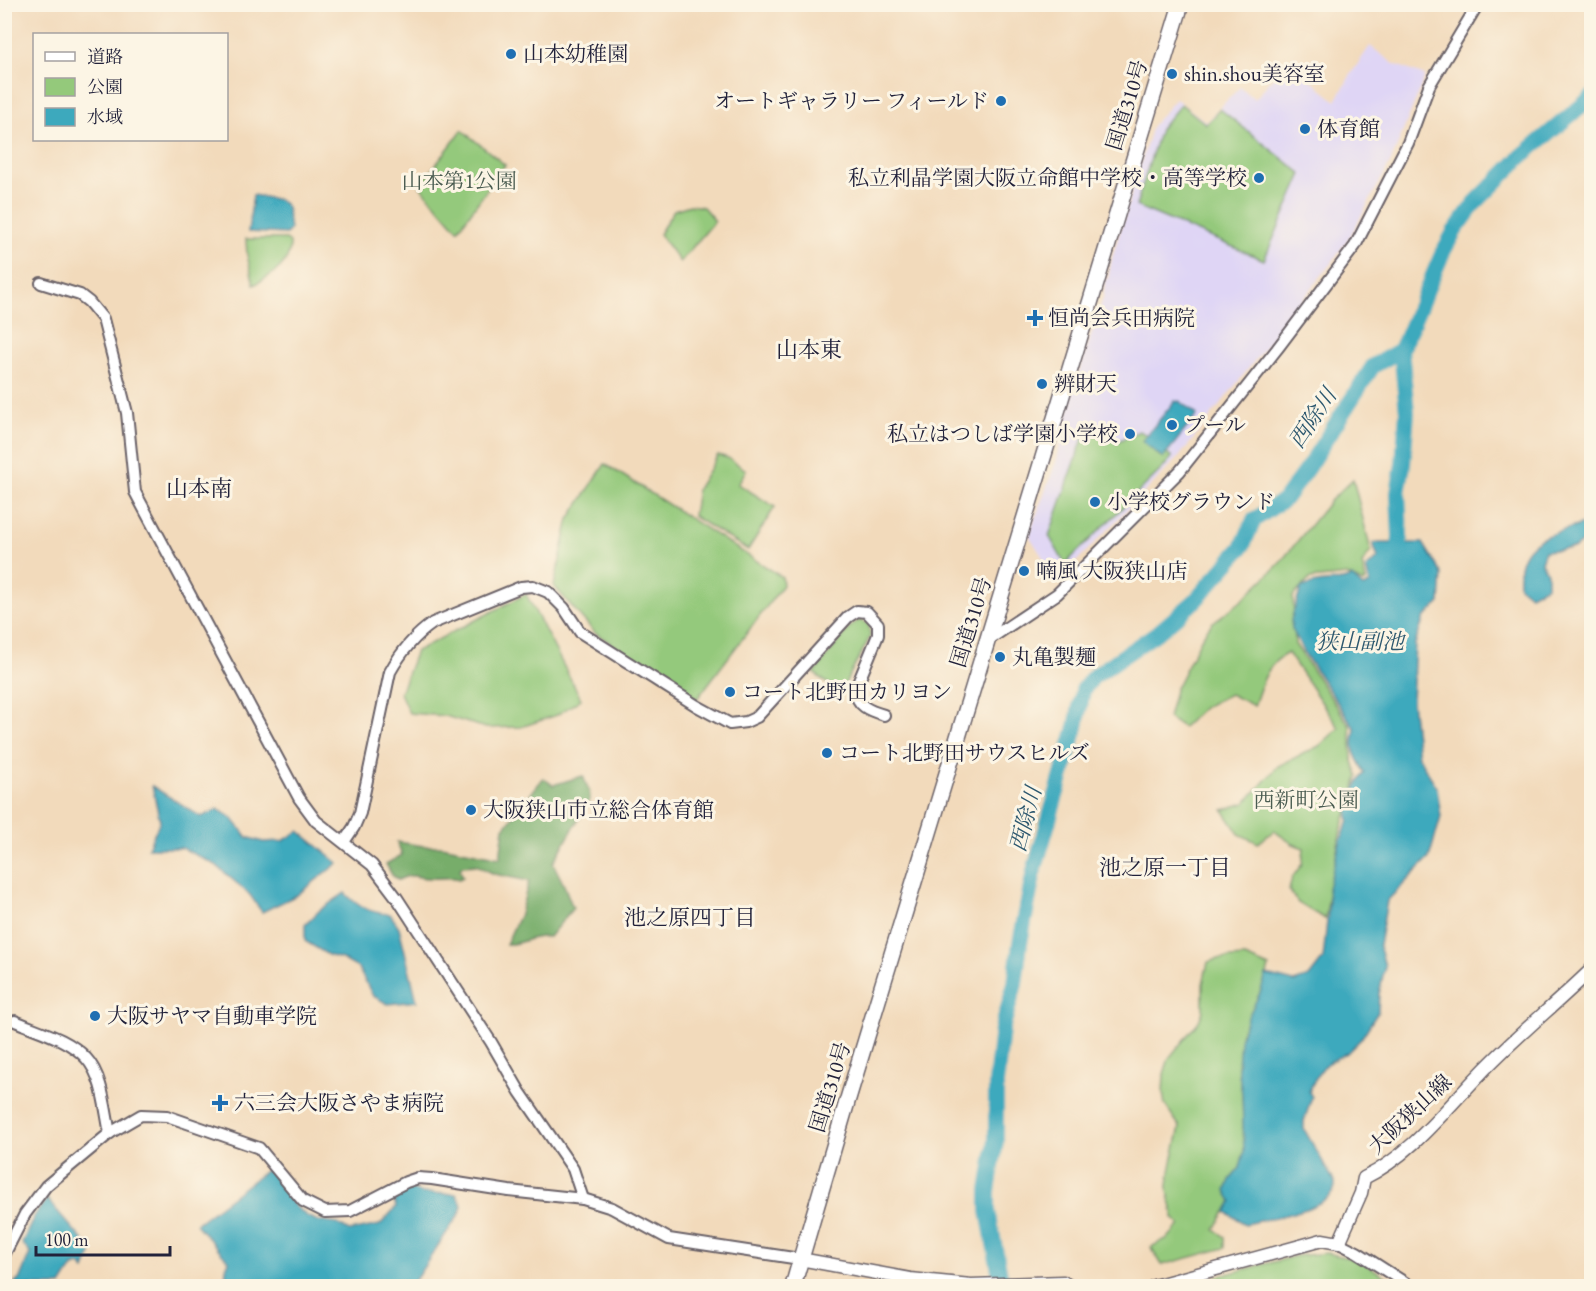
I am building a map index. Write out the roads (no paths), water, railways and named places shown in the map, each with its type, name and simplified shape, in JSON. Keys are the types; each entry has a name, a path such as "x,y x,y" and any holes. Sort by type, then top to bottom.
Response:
{"highway":[{"name":"国道310号","path":"793,1287 1180,4"}],"main road":[{"name":"大阪狭山線","path":"1340,1243 1364,1178 1374,1173 1428,1130 1479,1075 1592,969"},
{"path":"1154,1287 1322,1240 1340,1243"},
{"path":"800,1259 910,1280 971,1286 1063,1282 1069,1287"}],"street":[{"path":"988,640 1057,594 1180,471 1277,349 1355,246 1408,143 1429,86 1478,4"},
{"path":"41,282 80,295 103,319 127,413 135,492 299,798 316,820 372,865 397,898 491,1042 520,1092 573,1169 583,1198"},
{"path":"344,842 354,828 360,813 390,672 402,652 433,623 520,586 533,586 548,592 564,608 580,632 697,706 730,724 746,722 757,717 848,617 857,611 867,612 878,624 878,635 856,688 856,695 860,703 868,710 884,716"},
{"path":"15,1021 65,1042 87,1058 98,1079 110,1133"},
{"path":"4,1255 25,1214 46,1186 110,1133 141,1115 166,1116 251,1143 267,1155 303,1201 325,1212 350,1211 397,1186 418,1178 432,1179 509,1191 583,1198 612,1208 669,1239 800,1259"},
{"path":"1340,1243 1357,1251 1410,1287"}],"water":[{"path":"253,195 280,200 287,207 290,230 286,234 248,232"},
{"name":"プール","path":"1175,401 1179,401 1197,415 1163,458 1142,441"},
{"path":"1591,519 1591,535 1575,548 1545,551 1541,562 1547,573 1547,586 1530,595 1519,586 1523,557 1530,547 1538,540 1589,522"},
{"name":"狭山副池","path":"1373,543 1423,543 1442,574 1440,603 1424,618 1415,644 1412,701 1418,757 1437,787 1441,817 1429,858 1387,901 1379,945 1385,966 1378,1012 1361,1039 1348,1052 1326,1064 1316,1077 1309,1092 1312,1097 1304,1121 1304,1129 1335,1183 1333,1192 1325,1200 1313,1206 1283,1216 1245,1224 1226,1212 1232,1201 1226,1191 1230,1180 1240,1168 1244,1152 1242,1093 1238,1067 1240,1040 1266,975 1294,982 1309,977 1323,959 1329,902 1328,888 1341,839 1349,820 1350,803 1365,773 1354,752 1355,729 1305,654 1292,629 1291,620 1301,588 1314,583 1352,577 1363,587 1370,584 1366,568 1378,558"},
{"path":"152,786 201,817 218,809 232,818 247,837 263,842 283,841 299,831 338,863 297,895 262,912 250,895 216,865 182,848 148,848 160,821"},
{"path":"345,893 365,908 390,914 399,927 417,1001 388,1004 373,996 358,968 342,959 328,955 305,941 305,925 320,910"},
{"path":"268,1169 296,1207 307,1216 318,1221 338,1224 349,1231 380,1225 396,1207 393,1197 405,1190 456,1194 462,1205 460,1213 411,1286 231,1286 226,1274 229,1261 196,1224"},
{"path":"47,1199 92,1251 85,1270 80,1265 73,1267 61,1286 15,1286 30,1253 22,1243 35,1215"}],"waterway":[{"name":"西除川","path":"1398,565 1400,536 1398,493 1407,412 1401,350 1443,252 1475,203 1523,155 1592,97"},
{"name":"西除川","path":"1002,1286 988,1211 988,1191 996,1141 996,1083 1002,1029 1015,984 1020,943 1034,871 1076,727 1083,690 1093,677 1161,630 1195,601 1242,547 1254,520 1285,499 1373,366 1401,350"}],"place":[{"name":"山本幼稚園","path":"511,54"},
{"name":"shin.shou美容室","path":"1172,74"},
{"name":"オートギャラリー フィールド","path":"1001,101"},
{"name":"体育館","path":"1305,129"},
{"name":"私立利晶学園大阪立命館中学校・高等学校","path":"1259,178"},
{"name":"恒尚会兵田病院","path":"1035,318"},
{"name":"辨財天","path":"1042,384"},
{"name":"プール","path":"1172,425"},
{"name":"私立はつしば学園小学校","path":"1130,434"},
{"name":"小学校グラウンド","path":"1095,502"},
{"name":"喃風 大阪狭山店","path":"1024,571"},
{"name":"丸亀製麺","path":"1000,657"},
{"name":"コート北野田カリヨン","path":"730,692"},
{"name":"コート北野田サウスヒルズ","path":"827,753"},
{"name":"大阪狭山市立総合体育館","path":"471,810"},
{"name":"大阪サヤマ自動車学院","path":"95,1016"},
{"name":"六三会大阪さやま病院","path":"220,1103"}],"district":[{"name":"山本東","path":"809,349"},
{"name":"山本南","path":"199,488"},
{"name":"池之原一丁目","path":"1165,867"},
{"name":"池之原四丁目","path":"690,917"}],"park label":[{"name":"山本第1公園","path":"459,181"},
{"name":"西新町公園","path":"1306,800"}]}
